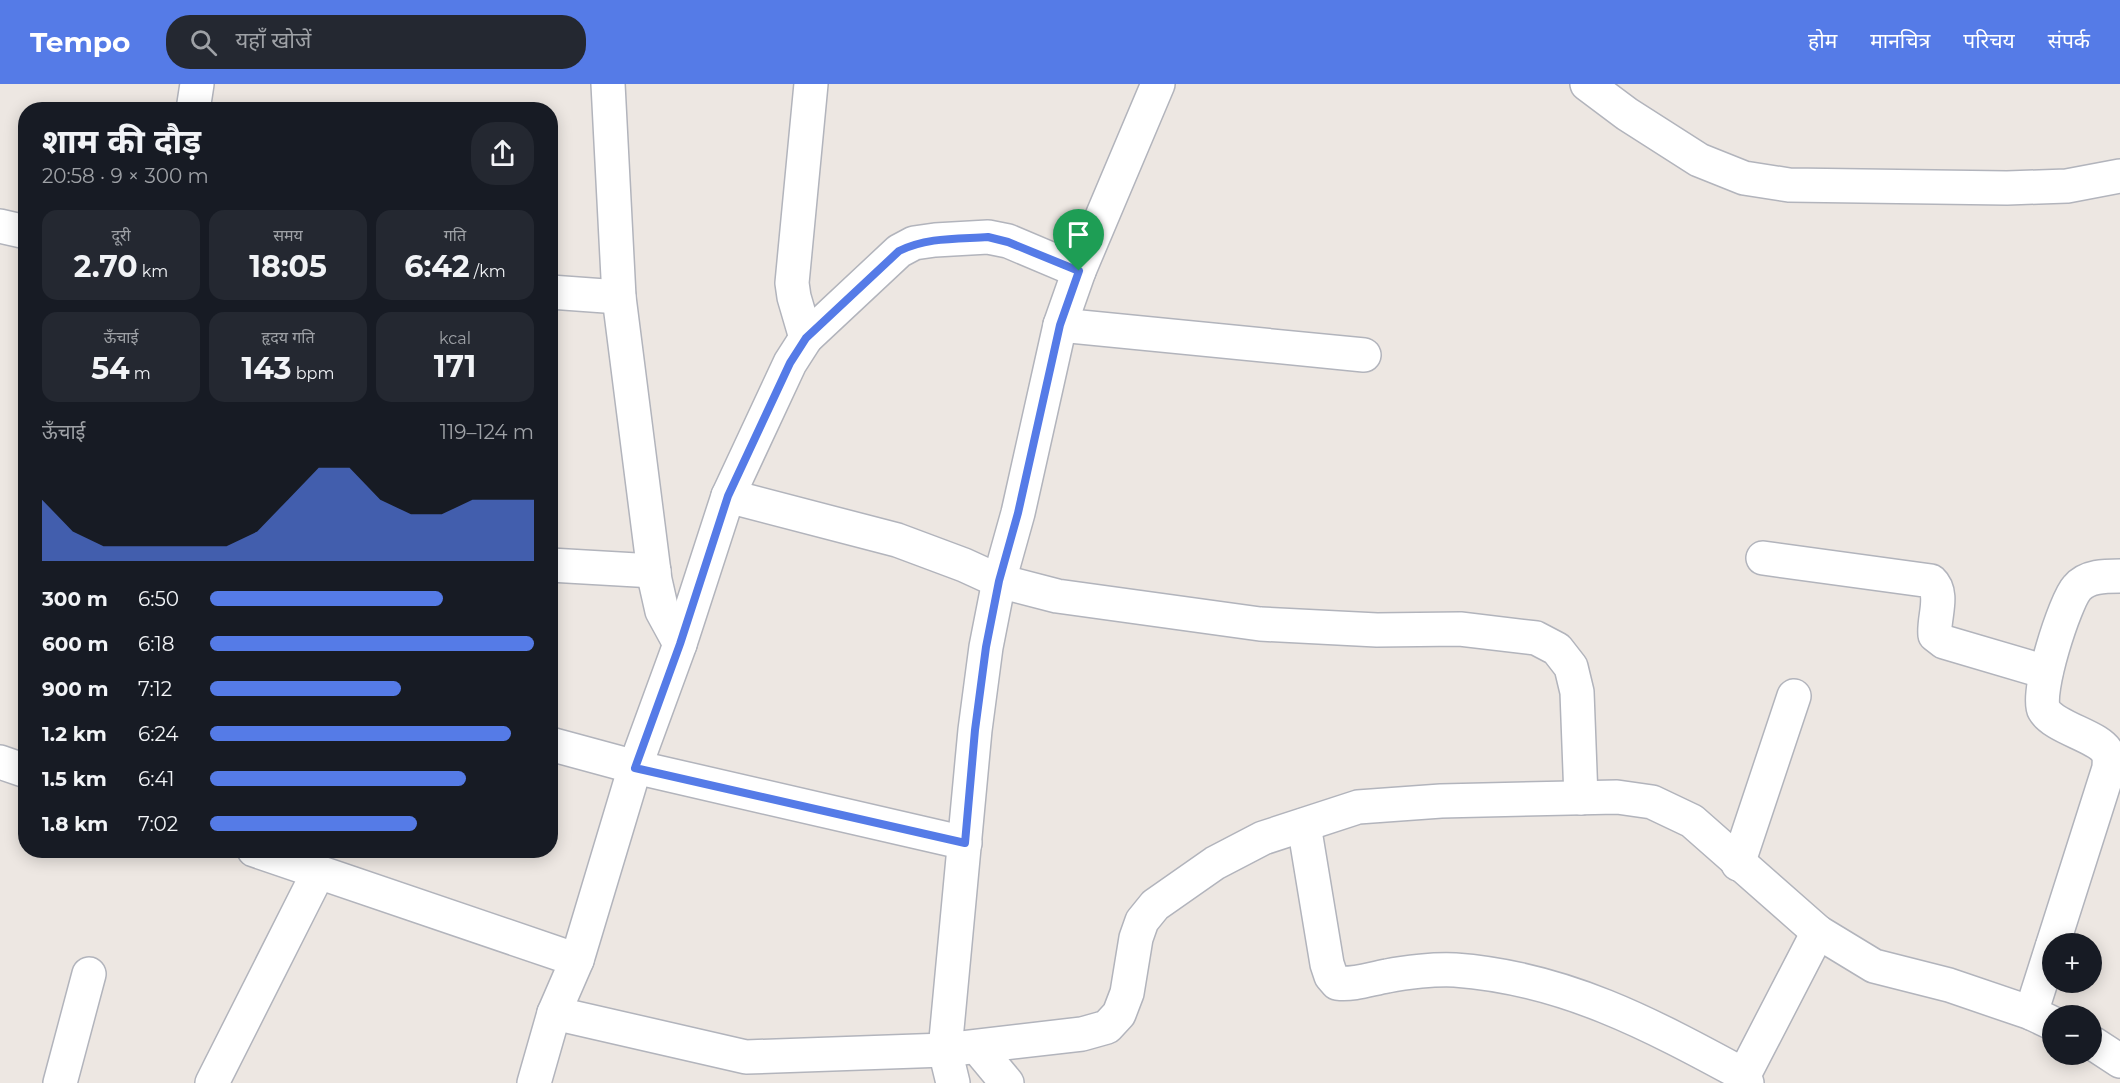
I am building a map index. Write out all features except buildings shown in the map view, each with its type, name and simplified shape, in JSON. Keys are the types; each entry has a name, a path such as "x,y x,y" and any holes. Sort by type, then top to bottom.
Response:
{"street":[{"path":"194,102 197,84"},
{"path":"608,84 619,297 654,571 662,610 680,644"},
{"path":"806,338 792,283 811,84"},
{"path":"953,1083 945,1050 978,706 986,647 999,581 1023,492 1060,325 1079,271 1158,84"},
{"path":"1587,84 1627,114 1699,160 1744,178 1790,185 2007,188 2067,186 2120,176"},
{"path":"0,226 18,230"},
{"path":"534,1083 554,1013 577,960 635,768 680,644 728,496 790,363 806,338 899,251 914,243 988,237 1008,242 1079,271"},
{"path":"558,293 619,297"},
{"path":"1060,325 1364,355"},
{"path":"728,496 897,540 999,581 1058,596 1260,624 1377,630 1460,629 1536,638 1557,649 1571,667 1577,692 1581,798"},
{"path":"1763,558 1931,581 1937,586 1938,594 1935,635 1944,642 2046,672"},
{"path":"558,565 654,571"},
{"path":"2057,933 2109,768 2109,755 2102,746 2050,717 2043,709 2042,696 2046,672 2070,598 2078,586 2089,579 2120,576"},
{"path":"1738,864 1794,696"},
{"path":"558,746 635,768 965,843"},
{"path":"0,762 18,768"},
{"path":"554,1013 745,1070 1082,1034 1107,1027 1119,1014 1127,993 1136,938 1142,921 1155,904 1215,863 1263,838 1358,807 1441,801 1617,797 1652,802 1692,821 1738,864 1818,932 1874,966 1948,985 2042,1018"},
{"path":"1304,825 1327,964 1331,976 1337,983 1349,984 1389,975 1452,970 1512,976 1585,997 1658,1029 1745,1079 1818,932"},
{"path":"276,858 577,960"},
{"path":"212,1083 318,873"},
{"path":"60,1083 89,974"},
{"path":"977,1047 1007,1083"},
{"path":"2102,1049 2120,1061"}],"route":[{"path":"988,237 1008,242 1079,271 1060,325 1018,513 999,581 986,647 975,730 965,843 635,768 680,644 728,496 790,363 806,338 899,251 914,243 988,237"}]}
